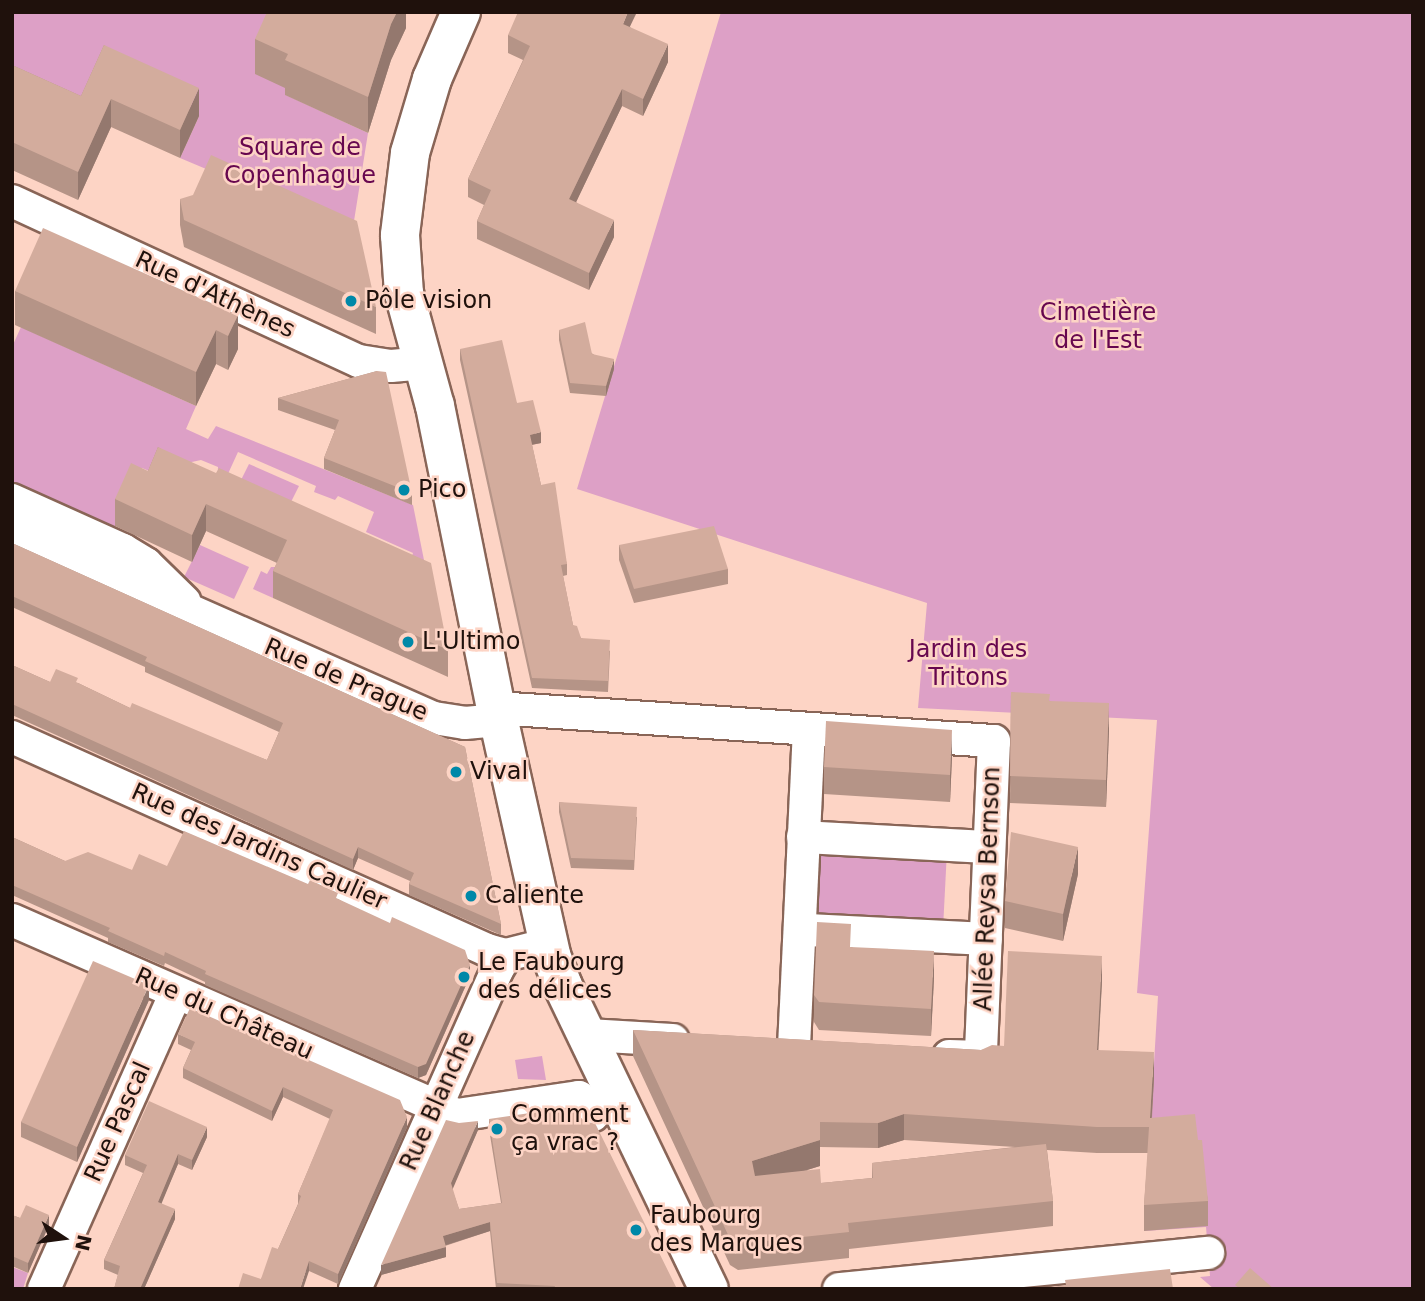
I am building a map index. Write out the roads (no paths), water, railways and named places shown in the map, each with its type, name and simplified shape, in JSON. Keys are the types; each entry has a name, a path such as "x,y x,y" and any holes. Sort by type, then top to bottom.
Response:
{"main road":[{"path":"461,12 420,115 402,208 404,293 424,363 549,944 563,986 709,1289"}],"street":[{"name":"Rue d'Athènes","path":"12,201 359,361 382,366 424,363"},
{"name":"Rue de Prague","path":"12,500 123,550 146,564 198,615"},
{"name":"Rue de Prague","path":"12,533 434,718 465,723 498,714"},
{"name":"Allée Reysa Bernson","path":"498,714 994,741 981,1058 914,1054"},
{"path":"794,1047 809,729"},
{"name":"Rue des Jardins Caulier","path":"12,737 487,950 506,956"},
{"path":"803,837 989,847"},
{"name":"Rue du Château","path":"12,920 457,1115 579,1097 593,1115"},
{"path":"800,930 986,939"},
{"path":"506,956 549,944"},
{"name":"Rue Blanche","path":"355,1289 506,956"},
{"name":"Rue Pascal","path":"44,1289 176,993"},
{"path":"587,1035 698,1041"},
{"path":"839,1289 1208,1253"}],"place":[{"name":"Pôle vision","path":"351,301"},
{"name":"Pico","path":"404,490"},
{"name":"L'Ultimo","path":"408,642"},
{"name":"Vival","path":"456,772"},
{"name":"Caliente","path":"471,896"},
{"name":"Le Faubourg des délices","path":"464,977"},
{"name":"Comment ça vrac ?","path":"497,1129"},
{"name":"Faubourg des Marques","path":"636,1230"}],"park label":[{"name":"Square de Copenhague","path":"300,162"},
{"name":"Cimetière de l'Est","path":"1098,327"},
{"name":"Jardin des Tritons","path":"968,664"}]}
